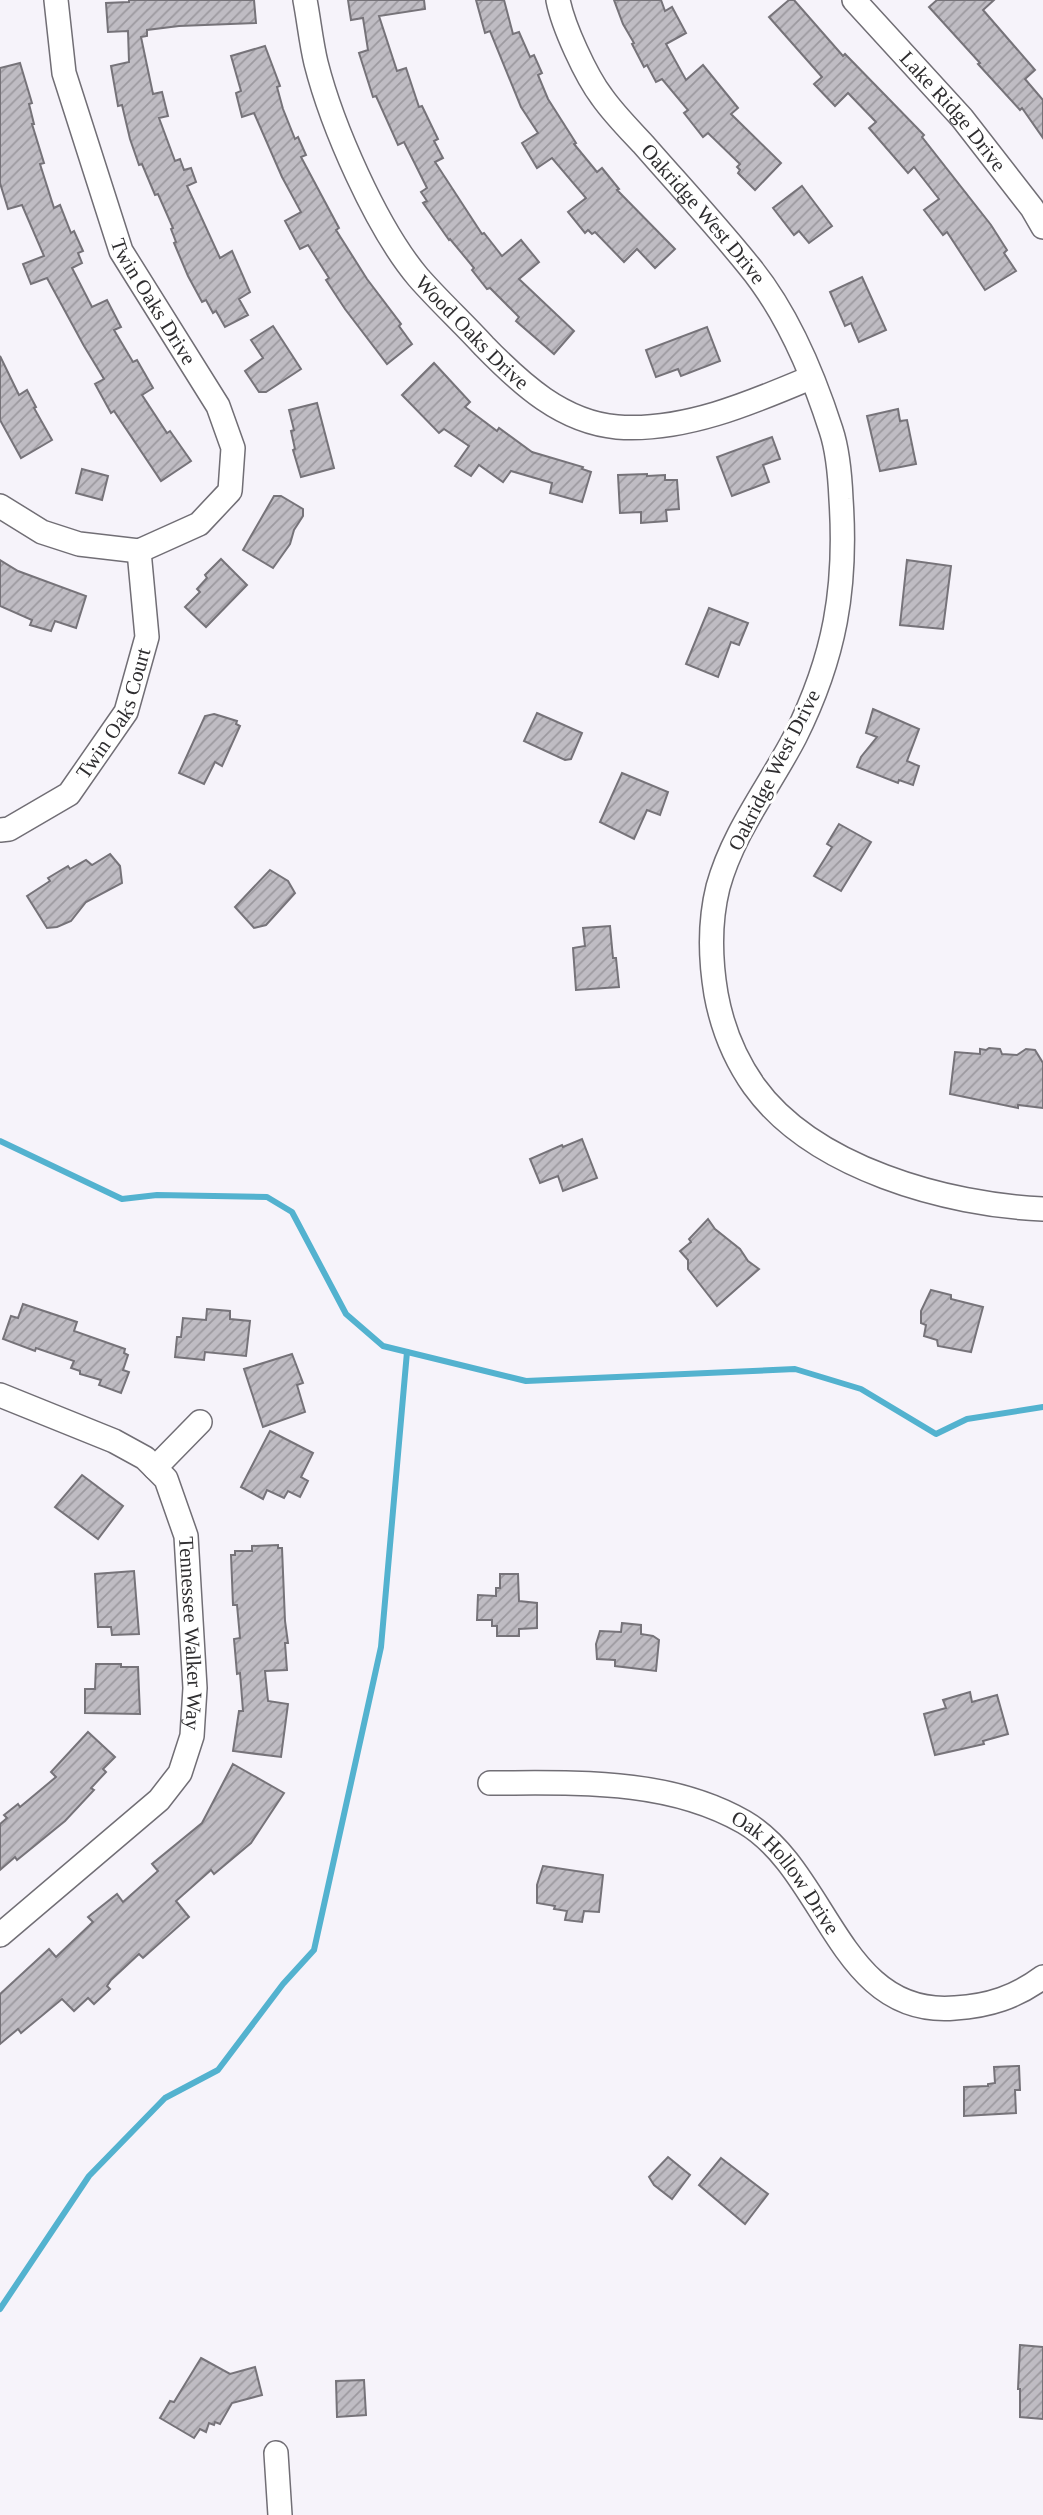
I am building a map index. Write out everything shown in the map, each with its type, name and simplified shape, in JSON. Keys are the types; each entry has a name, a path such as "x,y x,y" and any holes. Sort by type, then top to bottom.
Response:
{"street":[{"name":"Twin Oaks Drive","path":"56,0 64,73 121,251 218,405 233,448 230,491 200,524 139,551"},
{"name":"Wood Oaks Drive","path":"304,0 317,64 344,143 396,246 418,276 480,341 549,404 582,420 617,427 652,425 688,420 754,401 810,378"},
{"name":"Oakridge West Drive","path":"558,0 562,20 600,95 751,268 784,315 832,433 840,479 842,584 825,666 795,737 737,837 719,886 711,926 712,967 719,1008 733,1051 755,1087 782,1115 810,1139 848,1160 907,1184 957,1199 1013,1208 1043,1209"},
{"name":"Lake Ridge Drive","path":"854,0 962,118 1032,208 1043,228"},
{"path":"0,506 42,532 79,544 139,551"},
{"name":"Twin Oaks Court","path":"0,831 9,829 69,794 125,712 147,637 139,551"},
{"name":"Tennessee Walker Way","path":"0,1395 114,1441 145,1458 166,1479 186,1536 195,1688 192,1735 180,1773 159,1800 0,1935"},
{"path":"155,1468 200,1423"},
{"name":"Oak Hollow Drive","path":"490,1783 600,1783 632,1786 700,1802 744,1822 777,1847 800,1876 831,1928 873,1982 892,1996 915,2006 940,2010 1002,2001 1026,1989 1043,1976"},
{"path":"276,2453 280,2515"}],"building":[{"path":"129,0 254,0 256,23 179,26 147,30 147,36 141,37 153,94 162,92 168,116 159,118 175,161 180,159 184,170 191,168 196,182 187,186 220,258 232,251 250,292 239,299 248,315 225,327 206,300 202,302 188,276 174,243 173,228 142,164 139,165 122,105 118,106 111,66 129,62 128,31 108,32 106,3"},
{"path":"348,0 424,0 425,9 379,16 397,71 406,68 419,107 422,106 438,139 434,141 443,158 435,162 482,234 484,233 502,256 521,240 539,262 519,279 574,331 554,354 516,321 519,317 490,288 487,289 472,270 474,268 449,240 423,203 427,201 421,192 427,188 404,142 398,145 376,96 373,97 359,53 368,50 363,18 351,20"},
{"path":"476,0 504,0 513,34 519,32 530,57 534,55 542,73 538,75 548,99 576,143 574,144 597,172 602,168 619,189 617,190 675,249 655,268 637,249 624,262 595,232 592,234 588,230 585,233 568,212 586,198 552,158 537,168 522,143 538,133 521,107 490,31 485,33"},
{"path":"614,0 661,0 665,11 672,7 686,33 666,44 686,80 703,65 738,108 731,114 781,163 755,190 738,173 740,170 737,167 740,164 708,133 703,137 684,113 688,110 662,79 656,82 647,65 644,67"},
{"path":"789,0 794,0 843,56 845,54 924,135 922,137 991,225 1007,250 1004,253 1016,271 985,290 947,232 943,235 924,210 939,199 914,167 908,173 869,128 876,122 848,93 835,106 814,84 822,77 769,17"},
{"path":"937,0 994,0 983,10 1035,70 1025,79 1043,100 1043,138 1022,108 1020,110 929,7"},
{"path":"265,46 280,86 277,87 283,109 295,139 298,137 306,155 301,157 339,228 336,230 412,344 387,364 345,309 308,245 300,249 285,221 301,212 282,177 254,113 242,117 236,93 241,91 231,56"},
{"path":"20,63 32,103 29,104 32,124 44,163 40,164 54,208 60,205 71,233 74,231 83,251 78,253 82,263 72,268 92,307 107,300 121,327 114,330 133,362 137,360 153,388 142,395 167,433 170,431 191,461 161,481 114,411 111,413 95,384 104,379 47,278 31,284 23,264 44,256 22,205 8,209 0,183 0,68"},
{"path":"802,186 832,226 809,243 799,231 794,235 773,208"},
{"path":"862,277 886,330 859,342 851,323 845,326 830,292"},
{"path":"273,326 301,369 266,392 259,392 245,371 263,358 251,340"},
{"path":"707,327 720,361 681,376 678,369 656,377 646,350"},
{"path":"0,356 19,395 27,390 52,440 21,458 0,420"},
{"path":"434,363 470,402 465,407 497,431 499,428 532,452 583,467 582,469 591,472 582,502 550,493 552,483 511,471 503,482 479,465 471,476 455,466 469,446 444,429 439,433 402,395"},
{"path":"317,403 334,468 301,477 293,450 291,431 294,430 289,410"},
{"path":"898,409 900,421 907,420 916,464 880,471 867,416"},
{"path":"772,437 780,459 763,465 769,482 732,496 717,457"},
{"path":"82,469 108,476 102,500 76,493"},
{"path":"618,475 665,475 665,480 677,480 679,509 666,510 667,521 641,523 641,512 620,513"},
{"path":"274,496 281,496 303,509 303,516 294,530 290,544 273,568 243,550"},
{"path":"221,559 247,585 206,627 185,607 200,592 197,589 207,578 205,575"},
{"path":"0,560 18,571 86,596 76,628 55,621 51,631 30,625 32,620 0,606"},
{"path":"907,560 951,566 943,629 900,625"},
{"path":"709,608 748,623 739,645 731,642 718,677 686,664"},
{"path":"873,709 919,729 907,761 919,766 913,785 899,780 898,783 857,767 861,757 877,737 866,733"},
{"path":"537,713 582,733 571,759 565,760 524,741"},
{"path":"214,714 237,721 236,724 240,726 222,766 215,762 204,784 179,773 205,716"},
{"path":"622,773 668,792 660,815 647,810 634,839 600,822"},
{"path":"839,824 871,842 841,891 814,876 832,847 827,844"},
{"path":"110,854 120,866 122,883 86,902 71,921 47,928 27,896 50,881 48,878 68,866 70,869 86,860 92,865"},
{"path":"270,870 288,881 295,893 266,925 254,928 235,907"},
{"path":"610,926 619,987 576,990 573,948 585,946 583,928"},
{"path":"980,1049 1000,1049 1002,1054 1017,1055 1026,1049 1035,1050 1043,1063 1043,1108 1018,1105 1018,1108 950,1094 955,1052 980,1054"},
{"path":"582,1139 597,1178 563,1191 558,1176 540,1183 530,1159"},
{"path":"708,1219 715,1229 759,1269 717,1306 688,1269 688,1260 680,1251 691,1242 689,1239"},
{"path":"931,1290 951,1295 951,1299 983,1307 971,1352 938,1346 937,1340 924,1336 926,1325 921,1323 921,1311"},
{"path":"23,1304 77,1322 74,1331 125,1349 124,1353 128,1355 123,1370 129,1372 121,1393 99,1385 101,1380 80,1374 80,1371 71,1368 74,1361 3,1339 11,1316 18,1318"},
{"path":"207,1309 230,1311 230,1319 250,1321 246,1356 205,1352 204,1360 175,1357 183,1318 206,1320"},
{"path":"292,1354 303,1383 297,1385 305,1412 263,1427 244,1369"},
{"path":"270,1431 313,1453 301,1477 308,1481 300,1497 288,1491 284,1498 267,1490 263,1499 241,1487"},
{"path":"82,1475 123,1506 98,1539 55,1507"},
{"path":"278,1545 278,1548 282,1548 288,1643 285,1643 287,1670 265,1671 268,1701 288,1704 281,1757 233,1751 239,1711 243,1711 234,1639 240,1638 237,1605 233,1605 231,1555 235,1555 235,1551 252,1551 252,1546"},
{"path":"134,1571 139,1634 112,1635 111,1627 98,1627 95,1574"},
{"path":"500,1574 518,1574 519,1601 537,1603 537,1628 519,1629 519,1636 497,1636 497,1626 492,1626 492,1620 477,1620 478,1595 496,1596 496,1588 500,1588"},
{"path":"622,1623 641,1625 641,1634 659,1640 656,1671 615,1666 615,1660 597,1659 596,1644 600,1631 621,1632"},
{"path":"96,1664 138,1667 140,1714 85,1713 85,1689 95,1689"},
{"path":"970,1692 972,1702 997,1695 1008,1734 983,1741 984,1744 935,1755 924,1714 946,1708 943,1700"},
{"path":"88,1732 115,1757 103,1769 106,1772 91,1788 94,1790 65,1821 17,1860 15,1857 0,1870 0,1824 7,1818 4,1815 18,1804 20,1807 56,1777 51,1772"},
{"path":"233,1764 284,1793 251,1843 214,1874 211,1870 176,1901 189,1917 143,1958 139,1954 111,1980 107,1986 110,1989 94,2004 88,1998 74,2011 62,1999 21,2033 18,2029 0,2044 0,1994 49,1949 56,1957 93,1922 88,1917 117,1894 123,1902 158,1871 152,1864 202,1823"},
{"path":"543,1866 603,1875 599,1912 584,1911 582,1922 565,1920 567,1911 537,1903 537,1885"},
{"path":"1019,2066 1020,2090 1015,2090 1016,2113 964,2116 964,2087 995,2083 994,2067"},
{"path":"668,2157 690,2175 672,2199 654,2185 649,2177"},
{"path":"721,2158 768,2194 745,2224 699,2185"},
{"path":"1020,2345 1043,2347 1043,2419 1020,2417"},
{"path":"201,2358 230,2374 255,2367 262,2395 232,2403 220,2424 209,2423 206,2432 200,2429 194,2438 160,2418 170,2401 174,2402"},
{"path":"364,2380 366,2415 337,2417 336,2381"}],"waterway":[{"path":"0,1141 122,1199 157,1195 267,1197 292,1212 346,1314 383,1346 526,1381 795,1369 861,1389 936,1434 967,1419 1043,1407"},
{"path":"0,2309 89,2176 165,2098 218,2070 283,1984 314,1950 381,1647 407,1352"}]}
